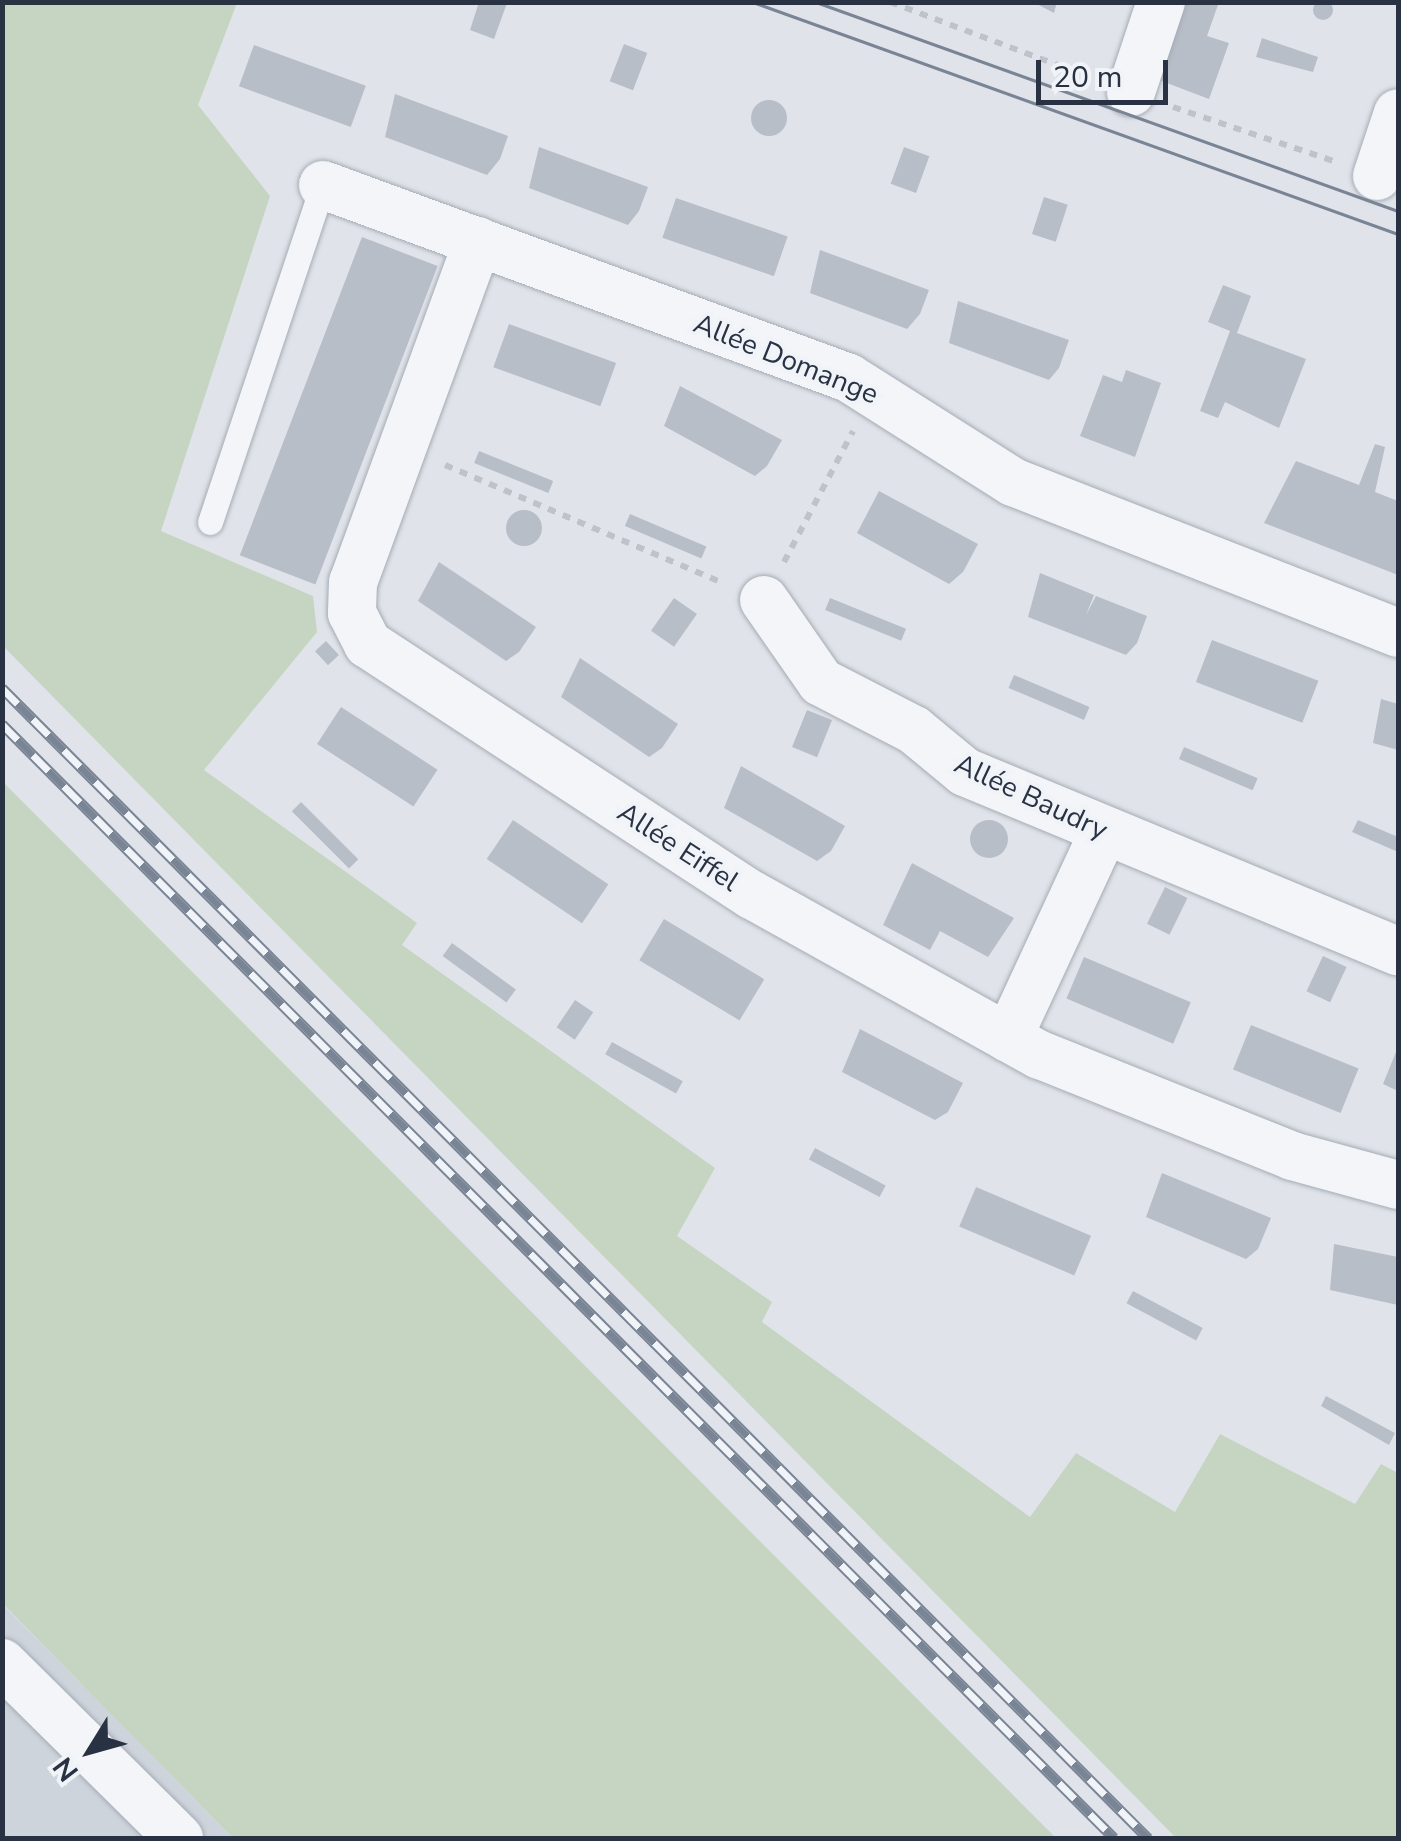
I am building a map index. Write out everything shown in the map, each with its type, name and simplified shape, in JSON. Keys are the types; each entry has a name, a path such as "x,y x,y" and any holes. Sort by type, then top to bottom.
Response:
{"street":[{"path":"1131,92 1162,2"},
{"path":"1377,176 1398,113"},
{"name":"Allée Domange","path":"323,186 874,391 1013,482 1398,633"},
{"name":"Allée Eiffel","path":"478,241 350,596 368,644 752,895 1008,1038 1292,1156 1398,1185"},
{"name":"Allée Baudry","path":"764,600 835,693 914,730 965,772 1398,950"},
{"path":"1008,1038 1104,831"},
{"path":"2,1663 179,1838"}],"lane":[{"path":"210,522 323,186"}],"path":[{"path":"402,448 764,600 874,391"}],"shaded area":[{"path":"2,1604 96,1698 233,1838 3,1838"}],"green space":[{"path":"2,3 237,3 198,105 270,196 161,531 313,596 317,632 204,770 417,923 402,945 715,1168 677,1236 772,1302 762,1322 1030,1517 1076,1453 1175,1512 1220,1434 1355,1504 1381,1464 1398,1473 1398,1838 1176,1838 3,646"},
{"path":"3,782 1056,1838 233,1838 3,1604"}],"building":[{"path":"1319,0 1327,0 1333,10 1327,20 1319,20 1313,14 1313,6"},
{"path":"479,2 507,3 494,39 470,30"},
{"path":"1033,2 1057,2 1054,13"},
{"path":"1177,2 1219,2 1207,36 1229,43 1209,99 1151,77"},
{"path":"1262,38 1318,57 1313,72 1256,57"},
{"path":"624,44 647,53 633,90 610,81"},
{"path":"254,45 366,86 351,127 239,86"},
{"path":"395,94 508,136 500,159 487,175 385,137"},
{"path":"769,100 782,105 787,118 782,131 769,136 756,131 751,118 756,105"},
{"path":"539,147 648,187 639,211 628,225 529,188"},
{"path":"904,147 929,156 916,193 891,184"},
{"path":"1044,197 1068,205 1056,242 1032,234"},
{"path":"676,198 788,236 774,276 662,238"},
{"path":"362,237 438,266 315,584 240,555"},
{"path":"820,250 929,290 920,314 907,329 810,293"},
{"path":"1223,285 1251,296 1237,333 1306,359 1279,428 1225,402 1218,418 1200,411 1230,331 1208,322"},
{"path":"958,301 1069,340 1059,368 1049,380 949,343"},
{"path":"509,324 616,363 600,406 493,367"},
{"path":"1126,370 1161,383 1135,457 1080,436 1103,375 1122,382"},
{"path":"680,386 782,440 767,466 755,476 664,426"},
{"path":"1375,444 1385,447 1375,492 1398,501 1398,575 1264,523 1296,461 1359,485"},
{"path":"479,451 553,481 548,493 474,463"},
{"path":"879,491 978,544 963,572 949,584 857,533"},
{"path":"524,510 537,515 542,528 537,541 524,546 511,541 506,528 511,515"},
{"path":"630,514 706,546 701,558 625,526"},
{"path":"439,562 536,627 519,652 506,661 418,601"},
{"path":"1040,573 1094,595 1086,615 1096,596 1147,616 1137,643 1126,655 1028,617"},
{"path":"674,598 697,614 674,647 651,631"},
{"path":"830,598 906,629 901,641 825,610"},
{"path":"1212,640 1318,681 1302,723 1196,682"},
{"path":"326,641 339,655 328,665 315,651"},
{"path":"580,658 678,724 662,748 649,757 561,697"},
{"path":"1014,675 1089,707 1084,720 1009,688"},
{"path":"1381,699 1398,704 1398,750 1373,743"},
{"path":"341,707 437,770 413,807 317,744"},
{"path":"807,710 832,720 817,757 792,747"},
{"path":"1184,747 1258,778 1253,790 1179,759"},
{"path":"741,766 845,826 831,851 817,861 724,808"},
{"path":"301,802 358,859 349,868 292,811"},
{"path":"513,820 608,884 582,923 487,859"},
{"path":"989,820 1002,826 1008,839 1002,852 989,858 976,852 970,839 976,826"},
{"path":"1358,820 1398,837 1398,852 1352,832"},
{"path":"912,863 1014,918 988,957 940,931 930,950 883,925"},
{"path":"1165,887 1187,898 1169,935 1147,924"},
{"path":"664,919 764,979 740,1020 639,960"},
{"path":"452,943 516,989 507,1002 443,956"},
{"path":"1323,956 1347,967 1330,1002 1307,991"},
{"path":"1084,957 1191,1002 1173,1044 1066,998"},
{"path":"575,1000 593,1012 575,1040 557,1027"},
{"path":"1251,1025 1359,1068 1341,1113 1233,1070"},
{"path":"860,1029 963,1083 948,1112 935,1120 842,1072"},
{"path":"612,1042 683,1081 676,1094 605,1054"},
{"path":"1398,1047 1398,1091 1383,1084"},
{"path":"815,1148 886,1186 880,1197 809,1159"},
{"path":"1162,1173 1271,1218 1258,1249 1246,1259 1146,1217"},
{"path":"976,1187 1091,1236 1074,1275 959,1227"},
{"path":"1334,1244 1398,1257 1398,1305 1330,1290"},
{"path":"1133,1291 1203,1328 1196,1340 1126,1303"},
{"path":"1326,1396 1395,1433 1389,1445 1321,1406"}],"tram line":[{"path":"753,2 1398,234"},
{"path":"816,2 1398,211"}],"railway":[{"path":"2,688 1148,1838"},
{"path":"2,724 1114,1838"}]}
